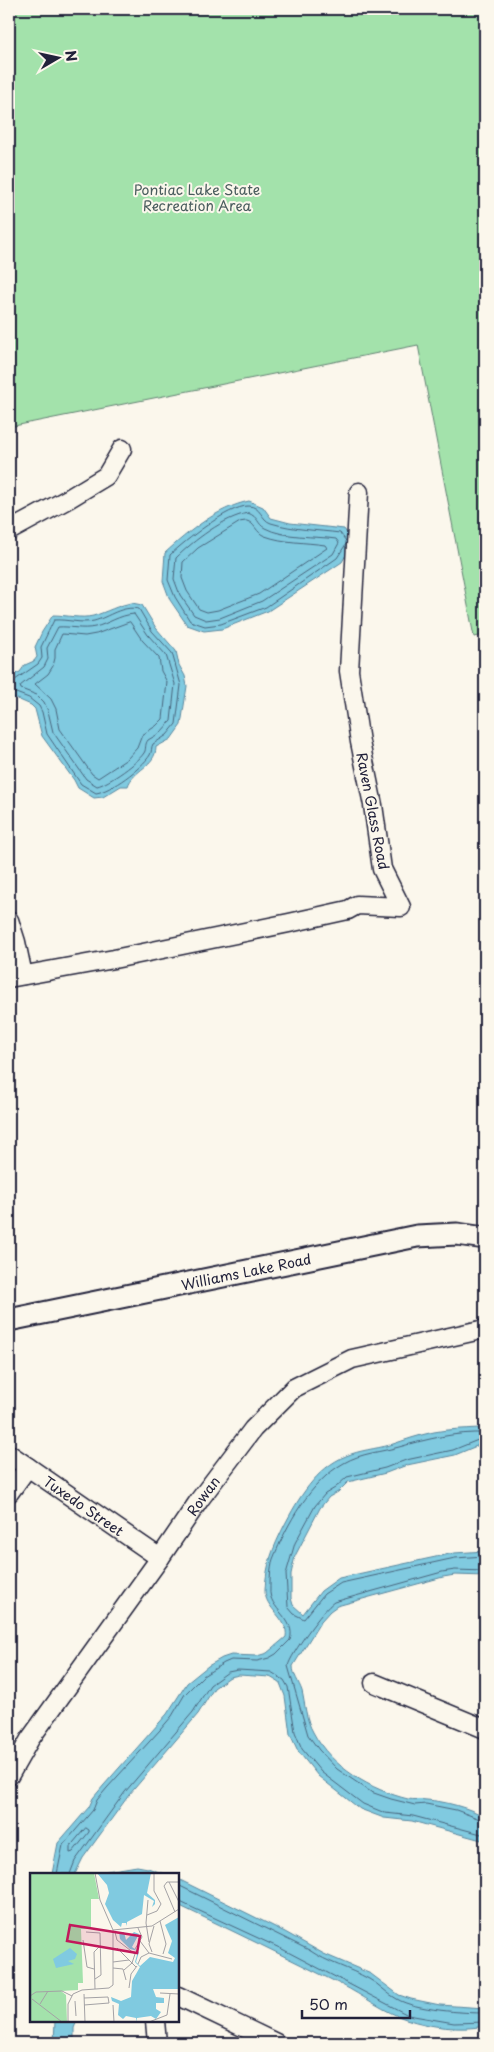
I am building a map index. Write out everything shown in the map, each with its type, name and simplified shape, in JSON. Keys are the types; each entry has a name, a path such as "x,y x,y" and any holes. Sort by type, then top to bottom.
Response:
{"main road":[{"name":"Williams Lake Road","path":"9,1320 417,1236 457,1234 485,1238"}],"street":[{"path":"9,531 106,476 122,449"},
{"name":"Raven Glass Road","path":"16,977 289,923 348,910 357,905 401,907 382,869 373,805 360,742 349,671 359,492"},
{"path":"9,920 16,942 16,977"},
{"name":"Rowan","path":"9,1776 30,1739 200,1499 253,1429 294,1388 352,1359 485,1329"},
{"name":"Tuxedo Street","path":"9,1454 160,1558"},
{"path":"9,1493 28,1467"},
{"path":"374,1683 485,1729"},
{"path":"179,1996 276,2043"},
{"path":"155,2022 156,2043"}],"green space":[{"name":"Pontiac Lake State Recreation Area","path":"9,9 485,9 485,635 474,637 418,345 9,427"}],"water":[{"path":"249,501 263,507 271,518 290,523 344,529 353,542 342,562 268,611 222,629 204,631 187,625 170,600 163,581 165,553 204,521 237,504"},
{"path":"132,603 142,605 156,628 176,651 187,686 181,725 171,739 156,747 152,759 134,776 128,786 121,786 103,797 94,798 78,788 42,736 35,709 31,705 15,698 9,699 9,677 20,672 25,665 34,661 37,657 35,647 53,615 88,617"},
{"path":"485,1428 485,1445 479,1445 455,1455 407,1465 386,1473 348,1482 338,1492 329,1497 320,1508 295,1556 291,1574 291,1598 293,1605 303,1614 321,1591 339,1578 454,1553 485,1551 485,1576 455,1575 443,1577 337,1606 321,1621 293,1666 293,1669 302,1691 311,1727 321,1745 341,1766 366,1783 394,1795 408,1799 449,1803 485,1817 485,1841 412,1821 384,1818 360,1809 318,1776 298,1751 290,1734 285,1696 280,1683 270,1677 239,1675 230,1677 214,1688 198,1714 129,1795 83,1858 76,1873 52,1873 58,1843 89,1807 93,1798 167,1714 187,1683 208,1666 222,1658 231,1655 257,1656 267,1653 286,1637 284,1624 268,1603 266,1597 267,1573 273,1549 284,1526 295,1505 317,1476 335,1461 357,1452 390,1445 434,1432"},
{"path":"137,1866 161,1873 103,1873"},
{"path":"179,1879 285,1932 324,1954 371,1974 399,1995 440,2005 485,2008 485,2026 456,2028 435,2026 398,2016 342,1985 179,1905"},
{"path":"55,2022 77,2022 74,2028 74,2043 54,2043"}]}
